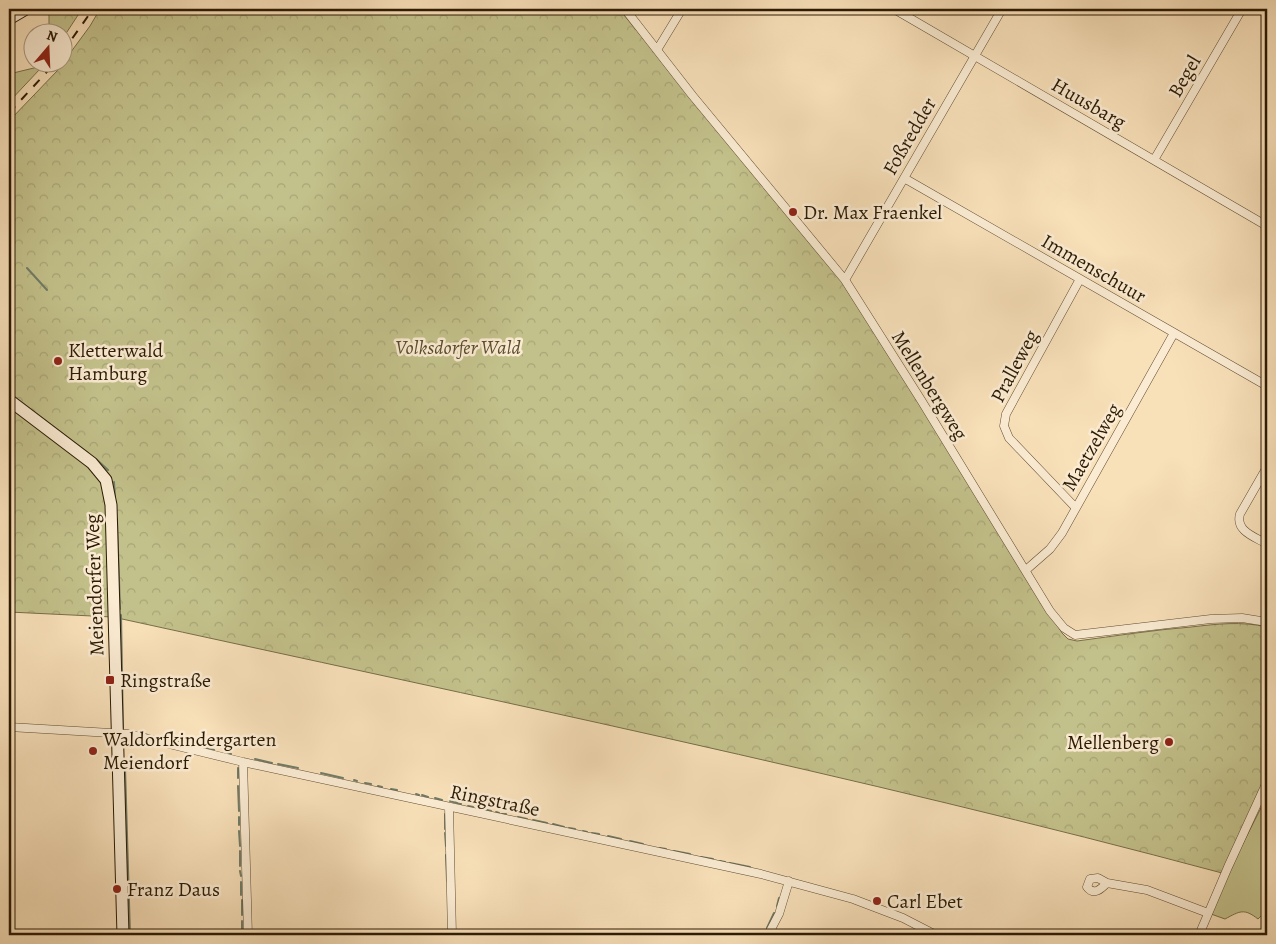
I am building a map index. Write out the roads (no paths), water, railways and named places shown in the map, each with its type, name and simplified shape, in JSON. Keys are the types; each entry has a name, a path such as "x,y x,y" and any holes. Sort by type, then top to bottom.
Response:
{"street":[{"path":"9,19 26,9"},
{"name":"Mellenbergweg","path":"624,9 845,280 1050,611 1064,628 1075,635 1211,619 1242,618 1267,622"},
{"path":"657,50 682,9"},
{"name":"Huusbarg","path":"894,9 1267,226"},
{"name":"Foßredder","path":"845,280 1002,9"},
{"name":"Begel","path":"1154,160 1242,9"},
{"name":"Immenschuur","path":"904,178 1267,386"},
{"name":"Pralleweg","path":"1075,507 1009,438 1004,426 1006,414 1080,279"},
{"name":"Maetzelweg","path":"1026,570 1050,550 1062,533 1174,333"},
{"name":"Meiendorfer Weg","path":"9,400 92,463 106,480 111,505 123,935"},
{"path":"1267,467 1240,514 1239,522 1242,529 1267,544"},
{"name":"Ringstraße","path":"9,727 118,733 243,762 790,880 853,899 903,918 936,935"},
{"path":"243,762 248,935"},
{"path":"1199,935 1267,782"},
{"path":"449,807 452,935"},
{"path":"768,935 779,914 790,880"},
{"path":"1107,883 1147,890 1208,913"}],"waterway":[{"path":"27,268 47,290"},
{"path":"9,393 88,453"},
{"path":"96,459 108,470"},
{"path":"114,482 115,499"},
{"path":"117,519 120,609"},
{"path":"121,615 123,728"},
{"path":"141,733 151,736"},
{"path":"170,740 179,742"},
{"path":"189,744 197,746"},
{"path":"205,748 214,750"},
{"path":"227,753 231,754"},
{"path":"255,759 272,763"},
{"path":"278,764 298,768"},
{"path":"125,768 130,935"},
{"path":"238,768 238,778"},
{"path":"321,773 343,778"},
{"path":"365,783 371,784"},
{"path":"238,786 239,811"},
{"path":"378,786 382,787"},
{"path":"391,789 397,790"},
{"path":"422,795 428,797"},
{"path":"435,798 442,800"},
{"path":"450,801 461,804"},
{"path":"468,806 473,807"},
{"path":"479,808 491,811"},
{"path":"445,814 445,829"},
{"path":"239,817 239,825"},
{"path":"518,817 527,819"},
{"path":"533,820 547,823"},
{"path":"553,824 564,827"},
{"path":"569,828 575,829"},
{"path":"239,831 240,846"},
{"path":"583,831 587,832"},
{"path":"445,833 446,846"},
{"path":"592,833 599,834"},
{"path":"608,836 621,839"},
{"path":"630,841 643,844"},
{"path":"660,848 666,849"},
{"path":"240,851 240,866"},
{"path":"674,851 690,854"},
{"path":"446,855 447,881"},
{"path":"701,857 713,859"},
{"path":"720,861 725,862"},
{"path":"730,863 750,867"},
{"path":"240,871 241,876"},
{"path":"241,882 241,895"},
{"path":"777,906 779,898"},
{"path":"242,900 242,915"},
{"path":"767,928 774,913"},
{"path":"242,921 242,935"}],"railway":[{"path":"72,39 93,9"},
{"path":"9,113 47,72"}],"place":[{"name":"Dr. Max Fraenkel","path":"793,212"},
{"name":"Kletterwald Hamburg","path":"58,361"},
{"name":"Ringstraße","path":"110,680"},
{"name":"Mellenberg","path":"1169,742"},
{"name":"Waldorfkindergarten Meiendorf","path":"93,751"},
{"name":"Franz Daus","path":"117,889"},
{"name":"Carl Ebet","path":"877,901"}],"park label":[{"name":"Volksdorfer Wald","path":"458,347"}]}
